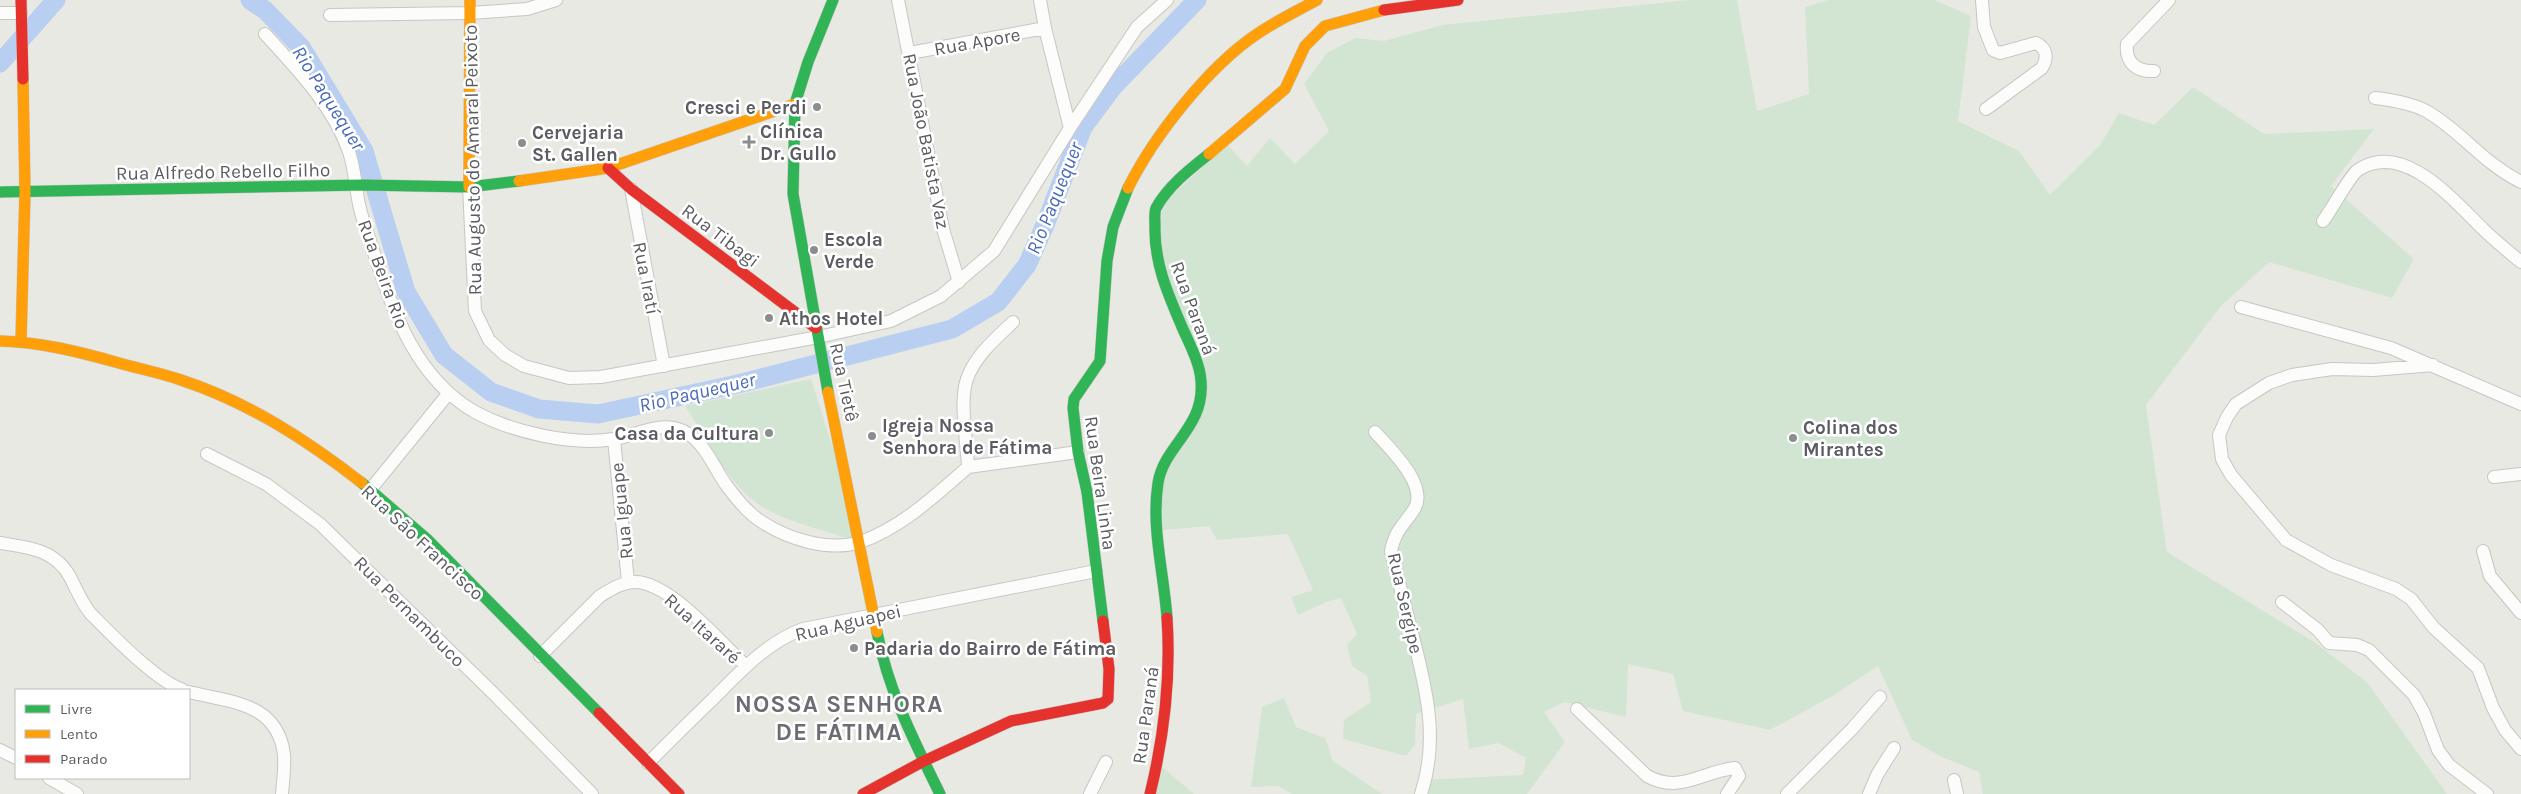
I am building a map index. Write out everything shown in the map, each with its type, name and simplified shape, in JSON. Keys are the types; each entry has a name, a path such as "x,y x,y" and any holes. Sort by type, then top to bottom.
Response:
{"street":[{"path":"330,15 470,6 527,9 556,0"},
{"name":"Rua Tietê","path":"833,0 808,62 796,104 793,194 818,338 829,383 882,658 904,721 940,794"},
{"name":"Rua João Batista Vaz","path":"898,0 910,53 943,230 959,282"},
{"path":"1040,0 1044,28 1070,128"},
{"name":"Rua Augusto do Amaral Peixoto","path":"470,6 469,187 475,311 489,340 505,356 524,366 569,378 601,377 818,338 891,321 941,296 994,251 1070,128 1137,27 1166,0"},
{"name":"Rua Beira Linha","path":"924,761 1011,721 1103,703 1109,694 1109,669 1087,492 1078,452 1073,408 1074,399 1100,361 1107,261 1113,227 1124,195 1140,163 1166,125 1214,72 1257,34 1318,0"},
{"name":"Rua Paraná","path":"1150,794 1159,758 1170,660 1157,532 1158,483 1163,465 1188,431 1199,405 1201,380 1191,347 1162,283 1154,248 1156,210 1165,194 1192,168 1285,89 1305,46 1324,26 1371,12 1458,0"},
{"path":"1982,0 1984,27 1993,50 2000,53 2036,43 2042,45 2046,53 2046,62 2042,68 1986,109"},
{"path":"2154,71 2144,72 2132,64 2128,59 2127,44 2169,0"},
{"path":"0,13 21,12 24,61 25,192 21,341"},
{"name":"Rua Apore","path":"910,53 1044,28"},
{"name":"Rua Beira Rio","path":"265,34 311,87 348,147 360,185 359,206 379,271 401,327 426,369 448,394 476,412 531,433 584,440 614,440 648,429 669,427 684,431 701,446 724,484 744,507 762,522 792,537 821,544 859,542 910,515 968,467"},
{"path":"2375,98 2409,104 2426,112 2450,127 2488,162 2521,182"},
{"name":"Rua Alfredo Rebello Filho","path":"0,192 360,185 469,187 541,179 608,168 796,104"},
{"path":"2323,221 2357,170 2380,162 2398,163 2418,171 2442,189 2489,235 2521,262"},
{"name":"Rua Tibagi","path":"608,168 631,190 818,338"},
{"name":"Rua Iratí","path":"631,190 664,366"},
{"path":"2241,307 2391,348 2521,404"},
{"path":"1012,322 982,353 966,381 964,396 968,467 1078,452"},
{"name":"Rua São Francisco","path":"0,340 21,341 56,347 182,381 231,401 287,431 370,490 428,540 540,656 679,794"},
{"path":"2433,365 2373,370 2332,369 2292,375 2269,383 2236,404 2227,417 2219,435 2222,459 2231,475 2286,540 2331,565 2389,586 2411,599 2434,628 2478,668 2492,708 2505,730 2521,750"},
{"path":"370,490 448,394"},
{"name":"Rua Sergipe","path":"1375,432 1403,464 1416,485 1417,501 1415,510 1394,534 1391,551 1419,663 1430,718 1431,739 1421,794"},
{"name":"Rua Iguape","path":"614,440 628,582"},
{"name":"Rua Pernambuco","path":"207,454 266,484 320,524 495,695 592,794"},
{"path":"2494,478 2521,474"},
{"path":"0,543 31,547 53,558 70,576 83,604 91,614 166,681 181,689"},
{"path":"2483,551 2490,576 2521,613"},
{"name":"Rua Aguapei","path":"648,763 746,666 780,639 791,633 1096,571"},
{"path":"540,656 600,596 628,582"},
{"name":"Rua Itararé","path":"628,582 658,587 680,603 746,666"},
{"path":"2282,602 2318,630 2329,643 2347,643 2369,650 2414,696 2424,713 2438,750 2449,765 2487,794"},
{"path":"190,692 243,704 259,712 271,724 284,754 282,794"},
{"path":"1787,794 1852,729 1880,696"},
{"path":"1577,709 1647,776 1659,784 1670,786 1722,769 1735,768 1739,771 1739,776 1727,794"},
{"path":"1869,794 1877,775 1894,748"},
{"path":"0,750 15,758"},
{"path":"863,794 924,761"},
{"path":"1090,794 1106,762"},
{"path":"52,779 77,794"},
{"path":"1954,780 1957,794"}],"green space":[{"path":"1690,0 1737,0 1757,111 1809,94 1805,7 1828,0 1934,0 1971,16 1958,121 2019,151 2050,195 2100,145 2119,113 2154,125 2193,87 2264,134 2374,129 2331,186 2414,259 2392,298 2269,262 2220,307 2146,405 2167,552 2314,642 2367,682 2447,794 1983,794 1979,772 1942,757 1912,740 1878,666 1834,695 1770,730 1683,711 1673,674 1628,664 1626,717 1564,702 1544,712 1565,742 1527,794 1415,794 1419,780 1523,775 1526,758 1498,743 1469,749 1463,699 1416,714 1415,745 1406,756 1343,739 1344,720 1371,702 1367,676 1352,666 1347,645 1357,634 1341,598 1329,601 1298,615 1291,597 1313,590 1288,534 1217,540 1209,526 1163,530 1161,483 1195,403 1198,377 1160,249 1157,225 1165,202 1227,144 1247,166 1270,138 1295,164 1329,131 1304,84 1327,53 1355,38 1384,41 1442,25"},
{"path":"811,379 854,514 859,542 793,521 758,504 726,471 685,406"},
{"path":"1284,698 1296,727 1325,738 1333,761 1382,794 1292,794 1278,786 1251,787 1262,707"},
{"path":"1160,765 1194,794 1148,794"}],"waterway":[{"name":"Rio Paquequer","path":"0,63 56,0"},
{"name":"Rio Paquequer","path":"250,0 265,10 301,47 364,151 406,292 444,355 491,392 539,409 598,414 738,384 952,329 998,302 1027,265 1045,225 1083,127 1113,87 1197,0"}],"traffic: fast":[{"path":"828,392 793,194 795,104 808,62 833,0"},
{"path":"1167,618 1157,533 1156,500 1158,483 1168,458 1191,424 1197,411 1201,397 1201,381 1196,360 1159,266 1155,240 1155,212 1161,200 1173,185 1209,154"},
{"path":"0,192 363,185 469,187 519,181"},
{"path":"1103,621 1087,492 1078,452 1073,408 1074,399 1100,361 1107,261 1113,227 1128,188"},
{"path":"362,483 428,540 599,713"},
{"path":"877,632 895,695 940,794"}],"traffic: slow":[{"path":"469,187 470,0"},
{"path":"1128,188 1167,125 1220,65 1257,34 1317,0"},
{"path":"1209,154 1285,89 1305,46 1325,26 1384,10"},
{"path":"21,341 25,192 23,79"},
{"path":"519,181 608,168 795,104"},
{"path":"0,341 30,343 75,351 166,375 206,389 230,399 298,437 362,483"},
{"path":"828,392 877,632"}],"traffic: jam":[{"path":"21,0 23,79"},
{"path":"1384,10 1458,0"},
{"path":"608,168 631,189 816,328"},
{"path":"1150,794 1163,729 1168,662 1167,618"},
{"path":"863,794 924,761 1011,721 1103,703 1108,699 1109,669 1103,621"},
{"path":"599,713 679,794"}],"place":[{"name":"Cresci e Perdi","path":"817,107"},
{"name":"Clínica Dr. Gullo","path":"749,142"},
{"name":"Cervejaria St. Gallen","path":"522,143"},
{"name":"Escola Verde","path":"814,250"},
{"name":"Athos Hotel","path":"769,318"},
{"name":"Casa da Cultura","path":"769,433"},
{"name":"Igreja Nossa Senhora de Fátima","path":"872,436"},
{"name":"Colina dos Mirantes","path":"1793,438"},
{"name":"Padaria do Bairro de Fátima","path":"854,648"}],"district":[{"name":"NOSSA SENHORA DE FÁTIMA","path":"839,718"}]}
